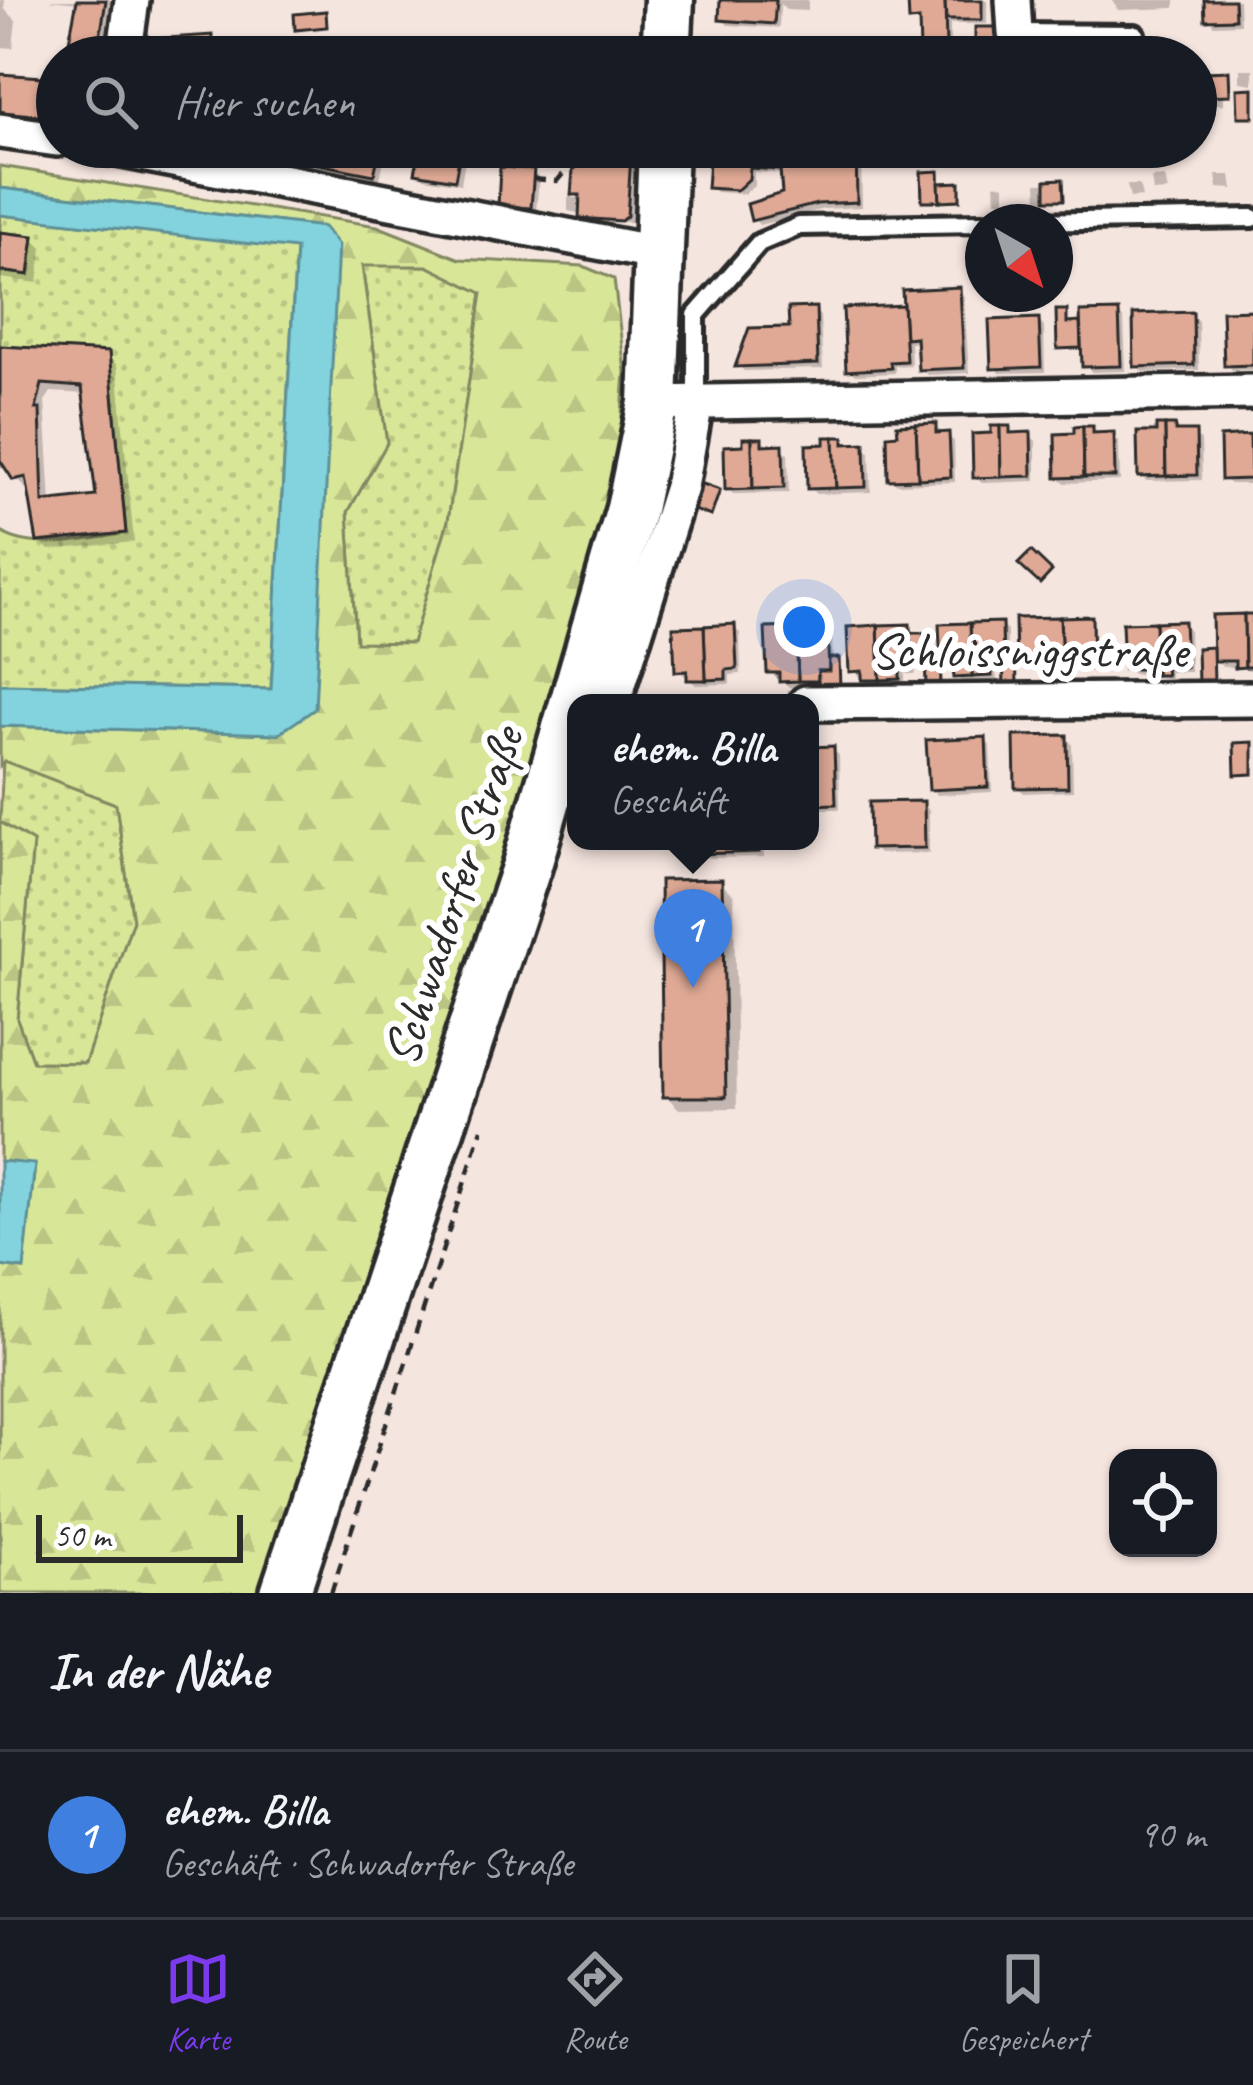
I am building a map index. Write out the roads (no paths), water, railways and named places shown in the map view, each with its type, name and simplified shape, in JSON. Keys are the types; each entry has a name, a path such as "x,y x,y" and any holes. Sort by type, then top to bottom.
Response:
{"main road":[{"path":"667,36 669,0"},
{"name":"Schwadorfer Straße","path":"577,694 632,508 675,402 660,254 662,168"},
{"name":"Schwadorfer Straße","path":"285,1593 527,865 567,729"}],"street":[{"path":"127,36 132,0"},
{"path":"0,130 36,136"},
{"path":"217,168 660,254"},
{"path":"616,694 681,487 675,402 1253,392"},
{"name":"Schloissniggstraße","path":"819,703 1253,699"}],"lane":[{"path":"1014,17 1135,34"},
{"path":"1073,221 1253,218"},
{"path":"675,402 696,315 759,243 799,226 965,223"}],"water":[{"path":"0,188 323,227 338,245 315,709 278,734 0,726 0,684 271,689 296,249 0,215"},
{"path":"0,1161 35,1164 24,1269 0,1266"}],"place":[{"name":"ehem. Billa","path":"693,988"}]}
